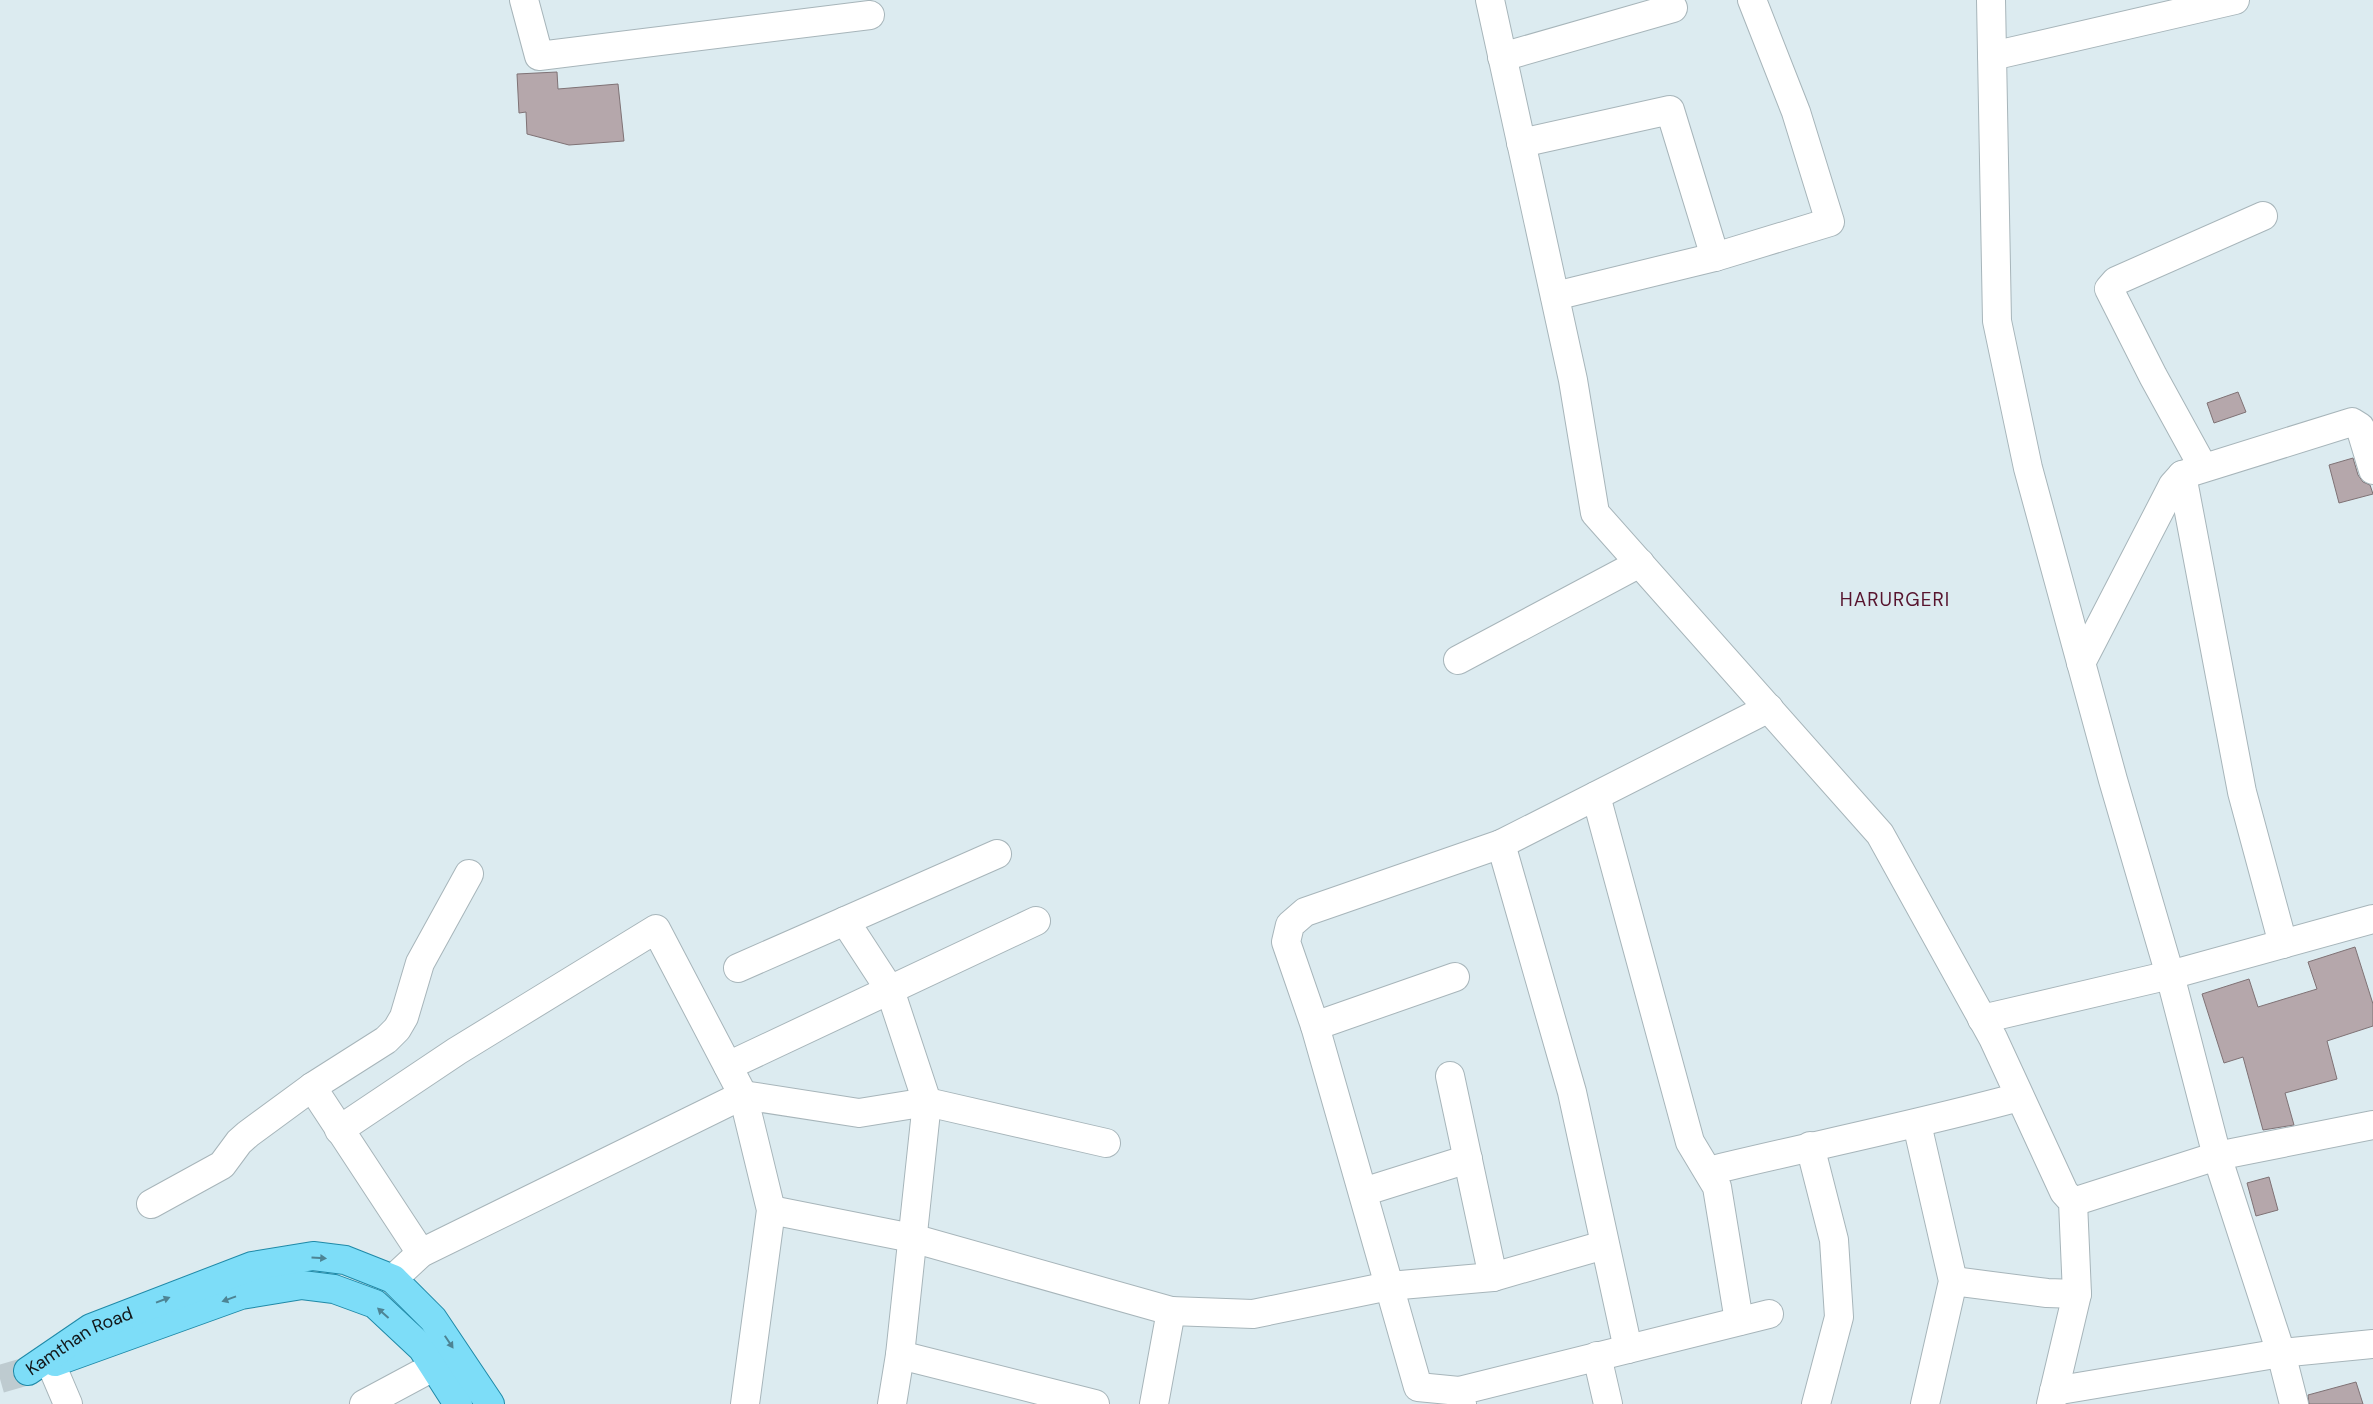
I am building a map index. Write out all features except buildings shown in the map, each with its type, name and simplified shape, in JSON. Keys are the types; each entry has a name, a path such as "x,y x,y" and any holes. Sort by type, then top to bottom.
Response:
{"main road":[{"name":"Kamthan Road","path":"458,1404 422,1348 374,1304 334,1289 302,1285 241,1295 88,1352 28,1371 91,1328 252,1266 313,1256 345,1260 393,1279 433,1319 490,1404"},
{"path":"403,1331 424,1310"}],"street":[{"path":"524,0 539,56 870,14"},
{"path":"1490,0 1573,380 1595,513 1880,834 1982,1020 2064,1192 2073,1202 2077,1294 2053,1397 2281,1353 2373,1344"},
{"path":"1555,296 1715,257 1830,222 1796,112 1752,0"},
{"path":"1991,0 1998,321 2028,468 2170,975 2217,1156 2281,1353 2294,1404"},
{"path":"1992,56 2235,0"},
{"path":"1502,57 1673,8"},
{"path":"1521,143 1670,110 1715,257"},
{"path":"2263,216 2116,281 2109,289 2156,383 2192,471 2242,792 2283,944"},
{"path":"2082,663 2173,485 2192,471 2352,422 2360,427 2373,470"},
{"path":"1458,660 1640,563"},
{"path":"1769,708 1501,844 1305,912 1290,925 1286,942 1316,1026 1418,1387 1461,1397 1597,1356 1769,1314"},
{"path":"1596,796 1690,1142 1717,1186 1739,1321"},
{"path":"1501,844 1572,1092 1628,1349"},
{"path":"738,968 997,854"},
{"path":"151,1204 222,1165 239,1142 312,1087 386,1040 397,1030 404,1017 420,963 469,874"},
{"path":"1982,1020 2170,975 2373,919"},
{"path":"728,1066 1036,920"},
{"path":"845,921 890,990 927,1102 900,1355 892,1404"},
{"path":"339,1130 457,1051 491,1032 656,929 743,1095 771,1210 745,1404"},
{"path":"1316,1026 1455,977"},
{"path":"1450,1076 1493,1277"},
{"path":"312,1087 421,1252"},
{"path":"393,1279 421,1252 743,1095 859,1113 927,1102 1106,1143"},
{"path":"1708,1172 1810,1146 1917,1124 2019,1097"},
{"path":"1917,1124 1953,1281 1925,1404"},
{"path":"2073,1202 2217,1156 2373,1125"},
{"path":"1810,1146 1834,1240 1839,1317 1816,1404"},
{"path":"1363,1192 1468,1159"},
{"path":"771,1210 912,1238 1171,1311 1253,1314 1389,1286 1493,1277 1604,1245"},
{"path":"1953,1281 2047,1293 2077,1294"},
{"path":"1154,1404 1171,1311"},
{"path":"900,1355 1095,1404"},
{"path":"1597,1356 1608,1404"},
{"path":"50,1364 68,1404"},
{"path":"364,1404 435,1366"}],"tunnel":[{"path":"0,1379 28,1371"}],"district":[{"name":"HARURGERI","path":"1895,599"}]}
